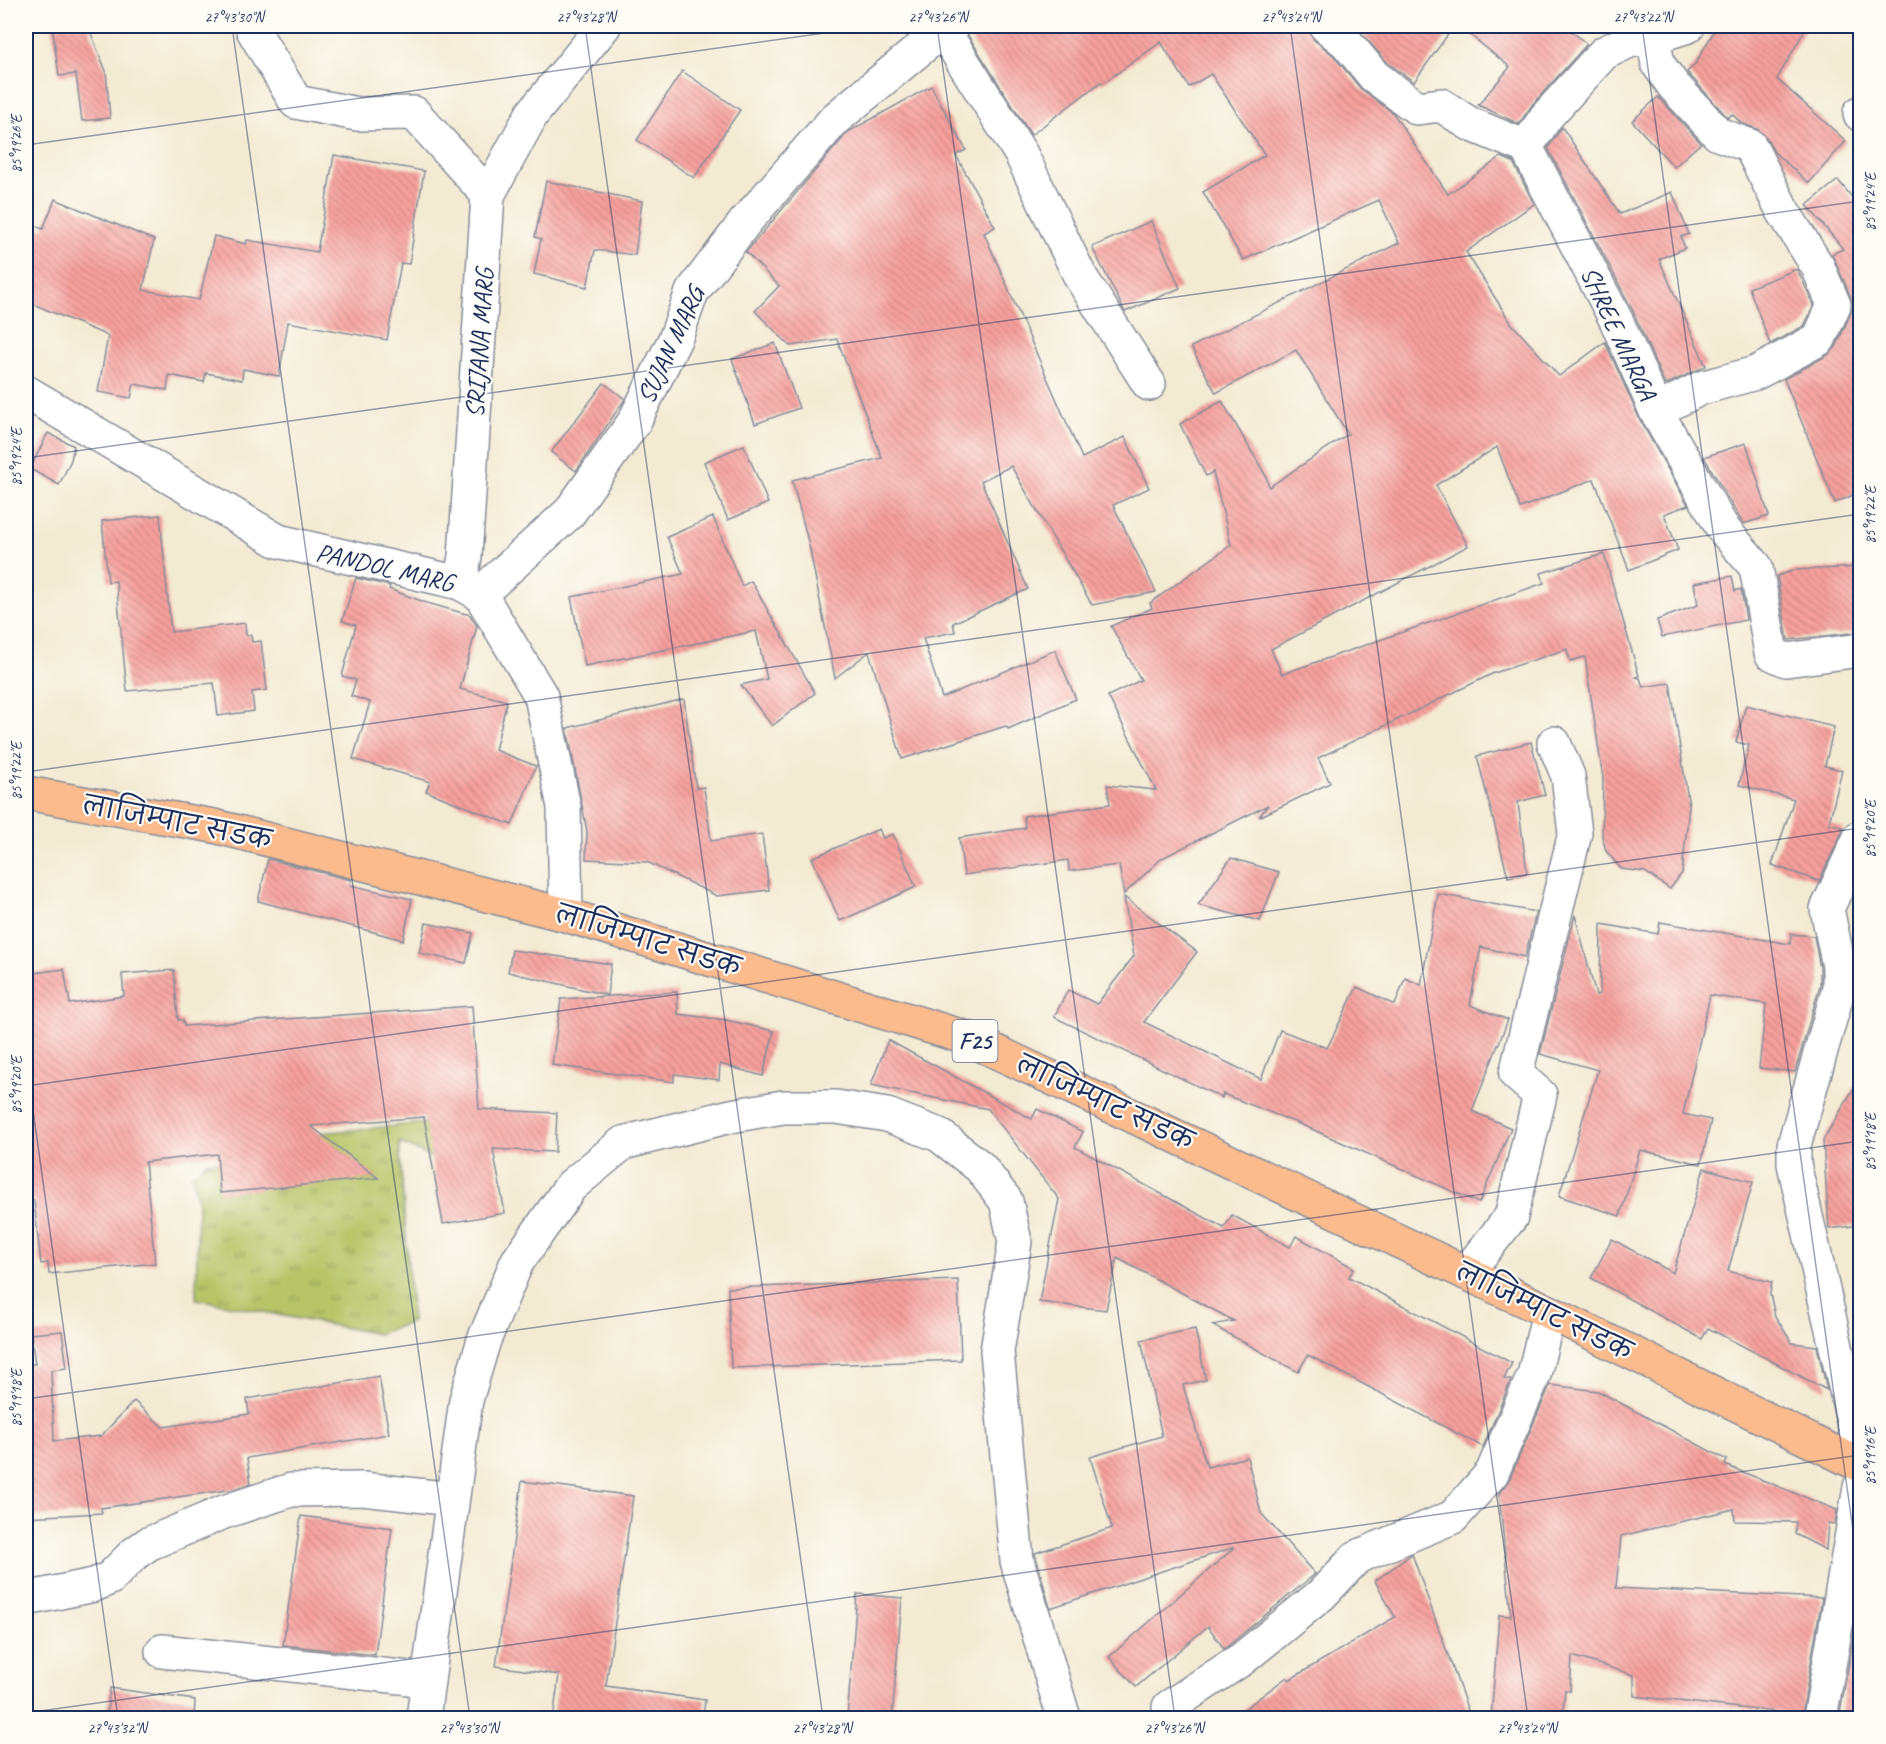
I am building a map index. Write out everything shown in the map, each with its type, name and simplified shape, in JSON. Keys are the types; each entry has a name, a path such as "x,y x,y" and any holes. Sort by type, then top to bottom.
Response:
{"main road":[{"name":"लाजिम्पाट सडक","path":"26,793 214,826 566,915 967,1038 1549,1312 1860,1465"}],"street":[{"path":"253,26 296,102 357,114 414,113 488,195"},
{"name":"SRIJANA MARG","path":"470,588 465,557 488,195 532,114 604,26"},
{"path":"1326,26 1346,42 1374,75 1417,108 1441,105 1470,124 1526,147 1546,117 1604,53 1629,41 1653,38 1688,26"},
{"path":"942,28 1021,154 1080,276 1149,384"},
{"name":"SUJAN MARG","path":"470,588 569,513 634,422 676,337 692,292 746,221 835,119 942,28"},
{"path":"1653,38 1658,64 1672,86 1718,134 1750,146 1783,211 1818,267 1834,305 1819,339 1756,374 1701,388 1656,411"},
{"name":"SHREE MARGA","path":"1526,147 1616,320 1656,411 1724,529 1756,567 1771,652 1786,660 1860,650"},
{"name":"PANDOL MARG","path":"26,392 278,541 470,588 541,696 564,807 566,915"},
{"path":"1466,1273 1511,1217 1540,1095 1516,1074 1575,834 1568,776 1554,743"},
{"path":"1860,837 1827,909 1839,966 1839,988 1794,1145 1794,1164 1860,1451"},
{"path":"423,1719 466,1400 484,1340 517,1262 571,1186 623,1143 731,1116 783,1107 836,1107 887,1115 939,1135 980,1167 1006,1201 1015,1242 997,1351 1017,1560 1064,1719"},
{"path":"1169,1707 1269,1638 1322,1595 1357,1557 1453,1517 1492,1473 1534,1375 1549,1312"},
{"path":"1820,1719 1860,1487"},
{"path":"26,1599 94,1585 110,1578 134,1554 148,1544 224,1512 291,1491 363,1489 452,1499"},
{"path":"162,1651 428,1680"}],"green space":[{"path":"434,1122 435,1159 399,1142 412,1322 378,1334 196,1299 198,1203 192,1175 207,1162 282,1154 281,1137"}],"building":[{"path":"52,26 88,26 106,71 110,118 82,121 76,74 59,76"},
{"path":"962,26 1308,26 1314,40 1333,55 1360,88 1393,113 1448,194 1501,157 1513,162 1534,204 1466,252 1511,323 1559,376 1605,342 1640,420 1688,505 1664,514 1678,550 1629,570 1594,479 1520,508 1497,447 1436,485 1468,546 1271,649 1282,674 1544,583 1541,573 1604,554 1639,676 1636,677 1640,678 1643,687 1670,683 1689,806 1682,873 1670,889 1645,872 1621,869 1606,851 1602,836 1603,778 1585,657 1570,661 1567,649 1494,673 1318,758 1330,783 1259,817 1268,805 1162,858 1124,894 1119,865 1069,871 1068,860 964,875 959,838 1025,828 1024,816 1110,804 1107,785 1156,790 1108,696 1141,680 1111,626 1152,608 1150,603 1231,545 1213,472 1206,476 1180,424 1222,401 1266,476 1269,487 1348,434 1296,350 1216,393 1191,347 1399,243 1379,200 1243,260 1203,192 1265,155 1211,74 1189,87 1161,42 1102,84 1101,82 1031,135"},
{"path":"1355,26 1454,26 1414,82 1387,62"},
{"path":"1459,26 1565,26 1587,44 1532,105 1519,124 1478,105 1510,67"},
{"path":"1717,26 1807,26 1777,79 1846,141 1809,183 1774,152 1767,138 1757,129 1741,123 1732,114 1728,118 1687,72 1695,64"},
{"path":"682,71 740,110 694,178 637,140"},
{"path":"931,86 966,150 956,155 995,227 984,233 1082,458 1125,437 1149,488 1113,505 1156,592 1092,605 1011,466 981,481 1028,589 953,623 955,632 923,638 942,698 1055,650 1076,699 1008,729 1006,726 902,759 869,652 835,678 809,545 792,480 882,458 837,339 790,346 755,311 779,286 746,252 848,132"},
{"path":"1658,97 1701,143 1674,167 1632,121"},
{"path":"1562,127 1620,214 1672,192 1689,234 1681,237 1685,248 1659,259 1706,366 1665,385 1633,311 1548,148"},
{"path":"334,155 424,171 409,264 401,263 387,340 288,322 279,376 243,369 242,380 206,373 204,382 169,375 167,390 134,384 131,398 98,392 108,336 26,301 26,286 35,262 26,258 26,222 43,229 55,199 154,240 143,290 199,300 214,236 246,244 247,240 317,252"},
{"path":"1838,180 1860,207 1860,492 1835,503 1784,379 1828,355 1836,347 1851,312 1851,298 1832,254 1843,249 1807,205"},
{"path":"546,181 642,201 635,255 595,250 587,287 534,274 541,239 535,237"},
{"path":"1151,221 1180,288 1125,312 1092,247"},
{"path":"1797,269 1814,305 1804,326 1770,344 1749,288"},
{"path":"775,343 799,408 755,424 732,359"},
{"path":"604,383 625,399 576,471 551,452"},
{"path":"48,433 74,446 71,460 59,485 30,469"},
{"path":"1746,443 1769,516 1743,524 1704,457"},
{"path":"744,445 768,503 728,520 704,462"},
{"path":"160,515 171,632 245,623 246,635 251,635 252,642 261,641 267,690 252,692 254,711 218,716 214,683 127,691 116,581 108,582 102,521"},
{"path":"713,517 742,586 751,581 815,693 772,726 741,685 767,679 756,631 585,666 571,597 683,574 667,537"},
{"path":"1860,567 1860,632 1788,640 1777,576 1795,570"},
{"path":"1732,576 1735,591 1741,589 1746,620 1662,637 1657,620 1698,605 1694,583"},
{"path":"356,578 390,586 389,589 427,603 470,615 477,626 460,689 507,701 495,750 536,766 512,825 426,791 430,782 353,759 370,702 351,696 356,680 342,676 356,625 342,621"},
{"path":"684,699 696,788 704,787 711,841 762,834 769,890 717,896 647,862 586,859 587,831 567,728"},
{"path":"1746,705 1834,727 1825,766 1842,770 1829,823 1844,828 1819,881 1772,865 1794,799 1739,785 1749,745 1736,742"},
{"path":"1531,742 1545,795 1518,802 1527,873 1508,877 1477,756"},
{"path":"879,829 883,838 893,834 916,887 840,921 812,858"},
{"path":"1231,858 1279,872 1260,921 1198,905"},
{"path":"268,859 351,880 350,885 412,899 403,940 258,901"},
{"path":"1438,894 1536,912 1525,957 1481,947 1470,1005 1508,1020 1472,1111 1511,1128 1479,1203 1307,1127 1223,1094 1222,1098 1054,1017 1068,990 1097,1004 1134,956 1124,897 1197,952 1144,1022 1261,1079 1280,1030 1327,1048 1357,987 1395,1005 1405,978 1421,985"},
{"path":"1575,915 1596,995 1600,994 1601,924 1658,934 1660,922 1790,944 1791,934 1814,936 1820,968 1820,985 1795,1072 1759,1068 1766,1004 1710,995 1683,1114 1711,1120 1701,1164 1640,1150 1620,1216 1559,1196 1598,1070 1540,1054"},
{"path":"426,923 473,933 466,963 419,953"},
{"path":"512,950 611,964 607,995 508,972"},
{"path":"64,969 70,1004 124,996 122,974 174,970 178,1020 183,1020 184,1026 472,1006 479,1109 557,1113 555,1152 493,1149 505,1213 443,1224 424,1117 311,1126 378,1178 220,1193 217,1154 145,1162 155,1263 49,1274 48,1263 41,1264 34,1201 26,1195 26,974"},
{"path":"677,992 678,1014 726,1020 774,1031 763,1076 720,1064 719,1080 674,1074 674,1082 552,1065 561,999"},
{"path":"888,1040 1032,1119 1037,1109 1083,1132 1075,1147 1224,1228 1232,1215 1290,1247 1296,1236 1354,1268 1349,1277 1512,1363 1504,1379 1511,1380 1483,1447 1308,1355 1298,1372 1212,1325 1234,1321 1117,1258 1106,1310 1039,1302 1059,1199 988,1109 871,1085"},
{"path":"1860,1078 1860,1225 1829,1229 1823,1140"},
{"path":"1704,1168 1753,1182 1728,1271 1772,1282 1770,1294 1775,1316 1792,1343 1817,1346 1827,1390 1708,1328 1702,1339 1591,1278 1612,1239 1673,1273"},
{"path":"958,1280 961,1360 731,1368 728,1288"},
{"path":"1195,1329 1206,1380 1183,1385 1207,1467 1247,1457 1261,1513 1315,1574 1224,1649 1208,1626 1136,1687 1109,1657 1235,1547 1050,1608 1035,1553 1112,1528 1090,1457 1162,1436 1141,1340"},
{"path":"62,1331 67,1368 51,1370 54,1441 101,1436 134,1401 163,1427 249,1414 247,1399 379,1376 389,1434 247,1458 251,1483 234,1489 101,1508 102,1513 26,1517 26,1364 35,1364 31,1334"},
{"path":"1550,1385 1598,1391 1727,1460 1725,1465 1837,1510 1835,1524 1828,1523 1826,1550 1795,1534 1796,1522 1735,1521 1734,1509 1621,1536 1616,1588 1822,1598 1802,1715 1634,1696 1634,1675 1572,1656 1570,1691 1565,1690 1562,1719 1491,1719 1499,1615 1511,1616 1499,1493 1509,1480"},
{"path":"522,1481 633,1496 606,1686 705,1700 703,1719 553,1719 559,1675 496,1666"},
{"path":"301,1516 392,1528 375,1655 283,1645"},
{"path":"1412,1554 1471,1719 1231,1719 1287,1677 1289,1680 1395,1617 1375,1581"},
{"path":"857,1594 902,1598 892,1719 847,1719"},
{"path":"1860,1600 1860,1719 1839,1719"},
{"path":"110,1688 195,1700 194,1719 106,1719"}]}
